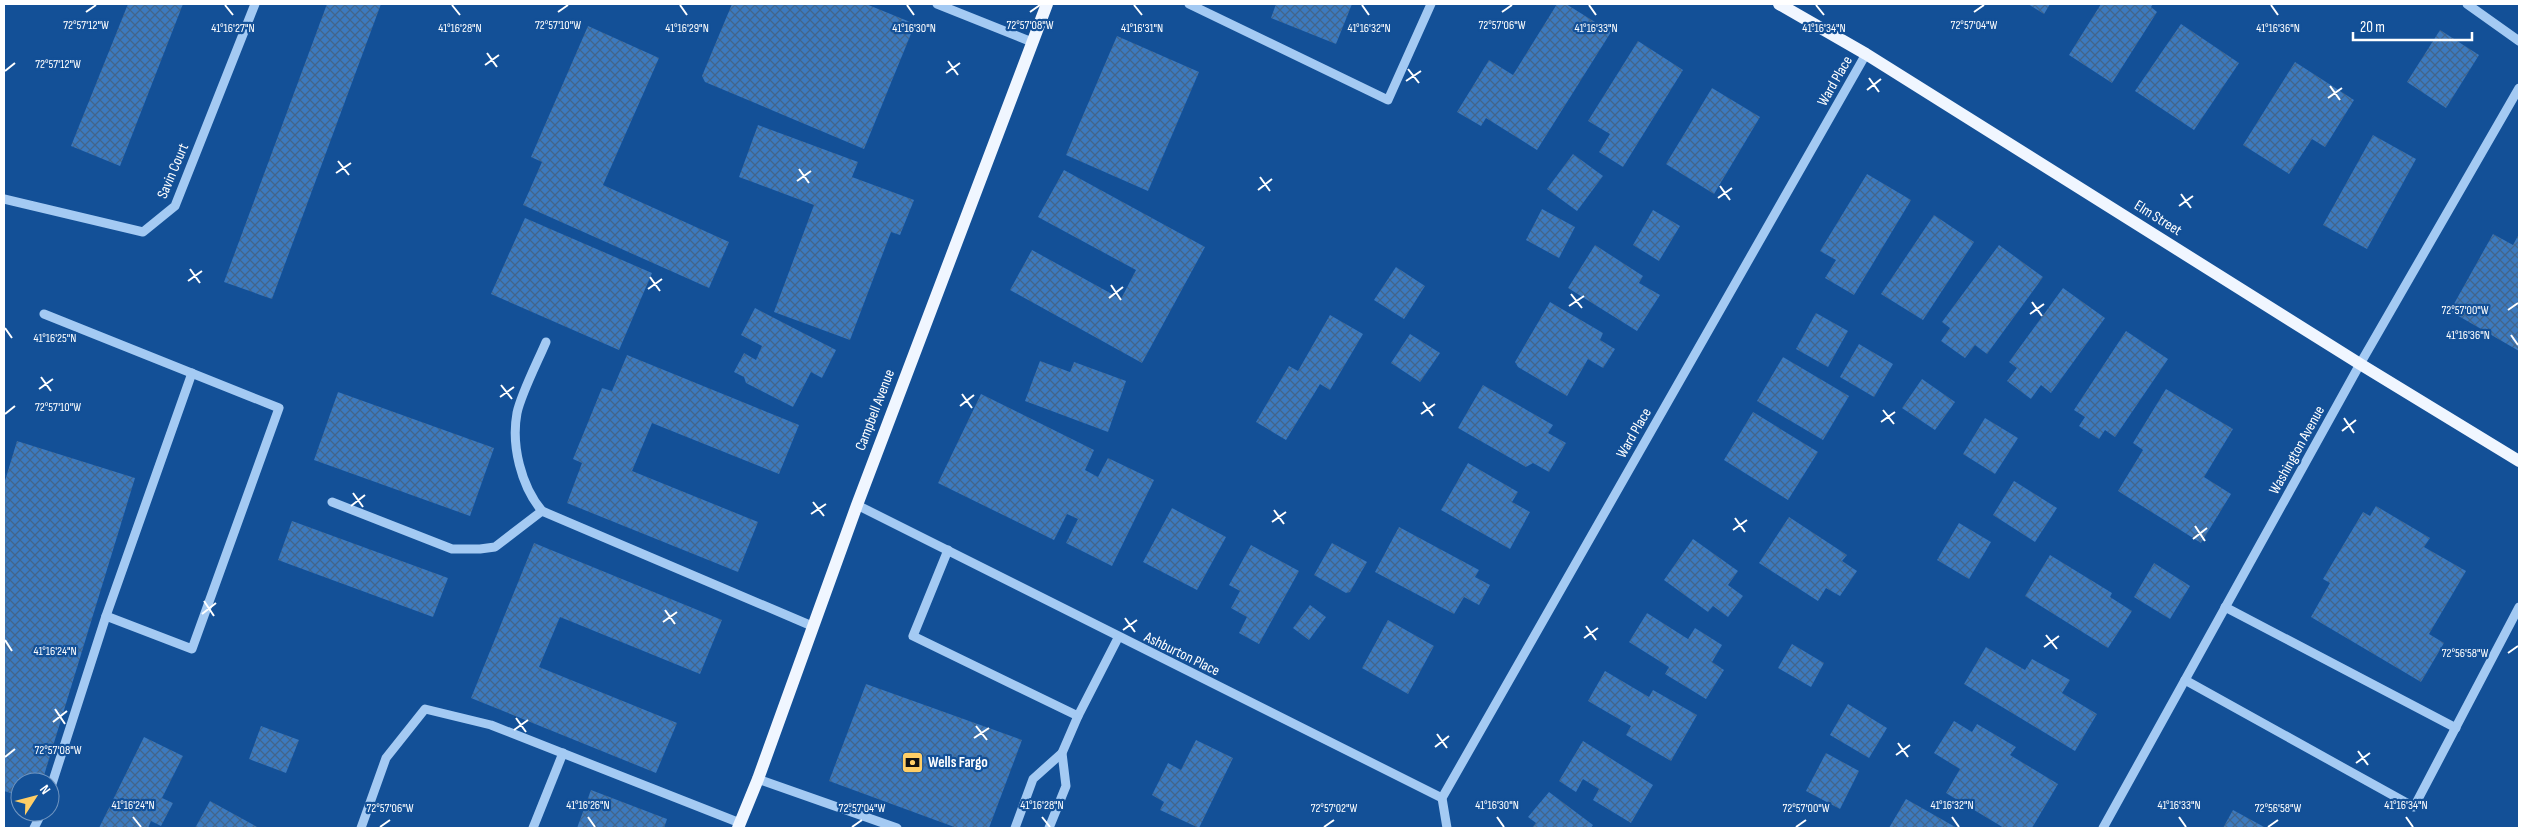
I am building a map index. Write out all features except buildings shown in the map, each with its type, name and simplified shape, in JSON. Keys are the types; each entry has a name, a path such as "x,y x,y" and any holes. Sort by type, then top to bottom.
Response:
{"main road":[{"name":"Campbell Avenue","path":"739,826 758,779 857,505 1046,4"},
{"name":"Elm Street","path":"1779,4 1866,54 2360,364 2519,461"}],"street":[{"name":"Savin Court","path":"4,199 143,232 176,206 255,4"},
{"path":"937,4 1032,42"},
{"path":"1189,4 1388,100 1431,4"},
{"path":"2467,4 2519,41"},
{"name":"Ward Place","path":"1442,798 1866,54"},
{"name":"Washington Avenue","path":"2103,828 2360,364 2519,88"},
{"path":"44,314 279,408 192,649 106,616"},
{"path":"546,342 517,413 517,452 521,473 530,496 542,510 812,626"},
{"path":"56,772 106,616 192,373"},
{"path":"332,502 452,549 495,547 542,510"},
{"name":"Ashburton Place","path":"857,505 1118,638 1442,798"},
{"path":"948,550 912,636 1078,716"},
{"path":"2225,607 2456,728"},
{"path":"2185,680 2414,807 2519,608"},
{"path":"1015,828 1033,779 1062,753 1078,716 1118,638"},
{"path":"361,828 386,758 425,709 491,724 739,826"},
{"path":"533,828 563,753"},
{"path":"1049,828 1066,786 1062,753"},
{"path":"758,779 896,828"},
{"path":"1442,798 1447,828"}],"place":[{"name":"Wells Fargo","path":"912,762"}]}
